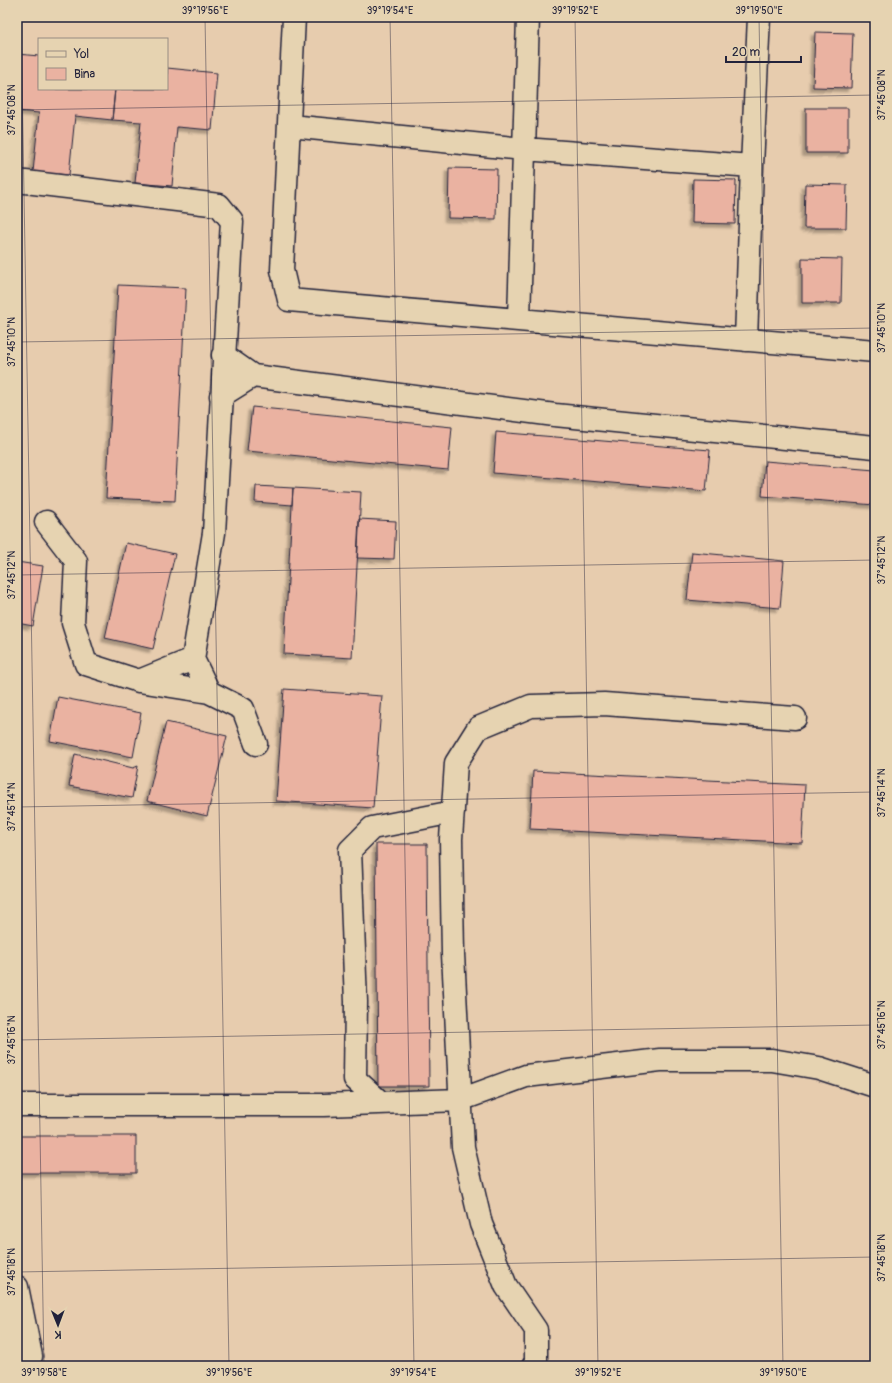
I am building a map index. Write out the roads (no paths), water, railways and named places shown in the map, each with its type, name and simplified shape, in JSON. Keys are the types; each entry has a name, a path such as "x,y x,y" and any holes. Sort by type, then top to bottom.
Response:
{"street":[{"path":"294,17 282,270 289,300 875,351"},
{"path":"519,319 528,17"},
{"path":"746,340 759,17"},
{"path":"290,126 524,149 752,166"},
{"path":"17,180 219,205 232,221 223,355 214,533 193,659 209,692"},
{"path":"223,355 253,376 555,415 875,447"},
{"path":"221,396 253,376"},
{"path":"46,522 76,561 73,623 86,664 139,681 209,692 243,709 256,744"},
{"path":"139,681 193,659"},
{"path":"533,1366 536,1362 536,1330 506,1286 481,1224 463,1147 453,954 451,839 456,763 478,728 531,706 604,704 795,718"},
{"path":"380,1102 355,1080 356,1002 350,850 372,828 453,812"},
{"path":"17,1104 324,1105 460,1100 526,1076 660,1060 772,1060 819,1068 875,1086"},
{"path":"324,1105 355,1080"},
{"path":"17,1287 31,1356 20,1366"}]}
